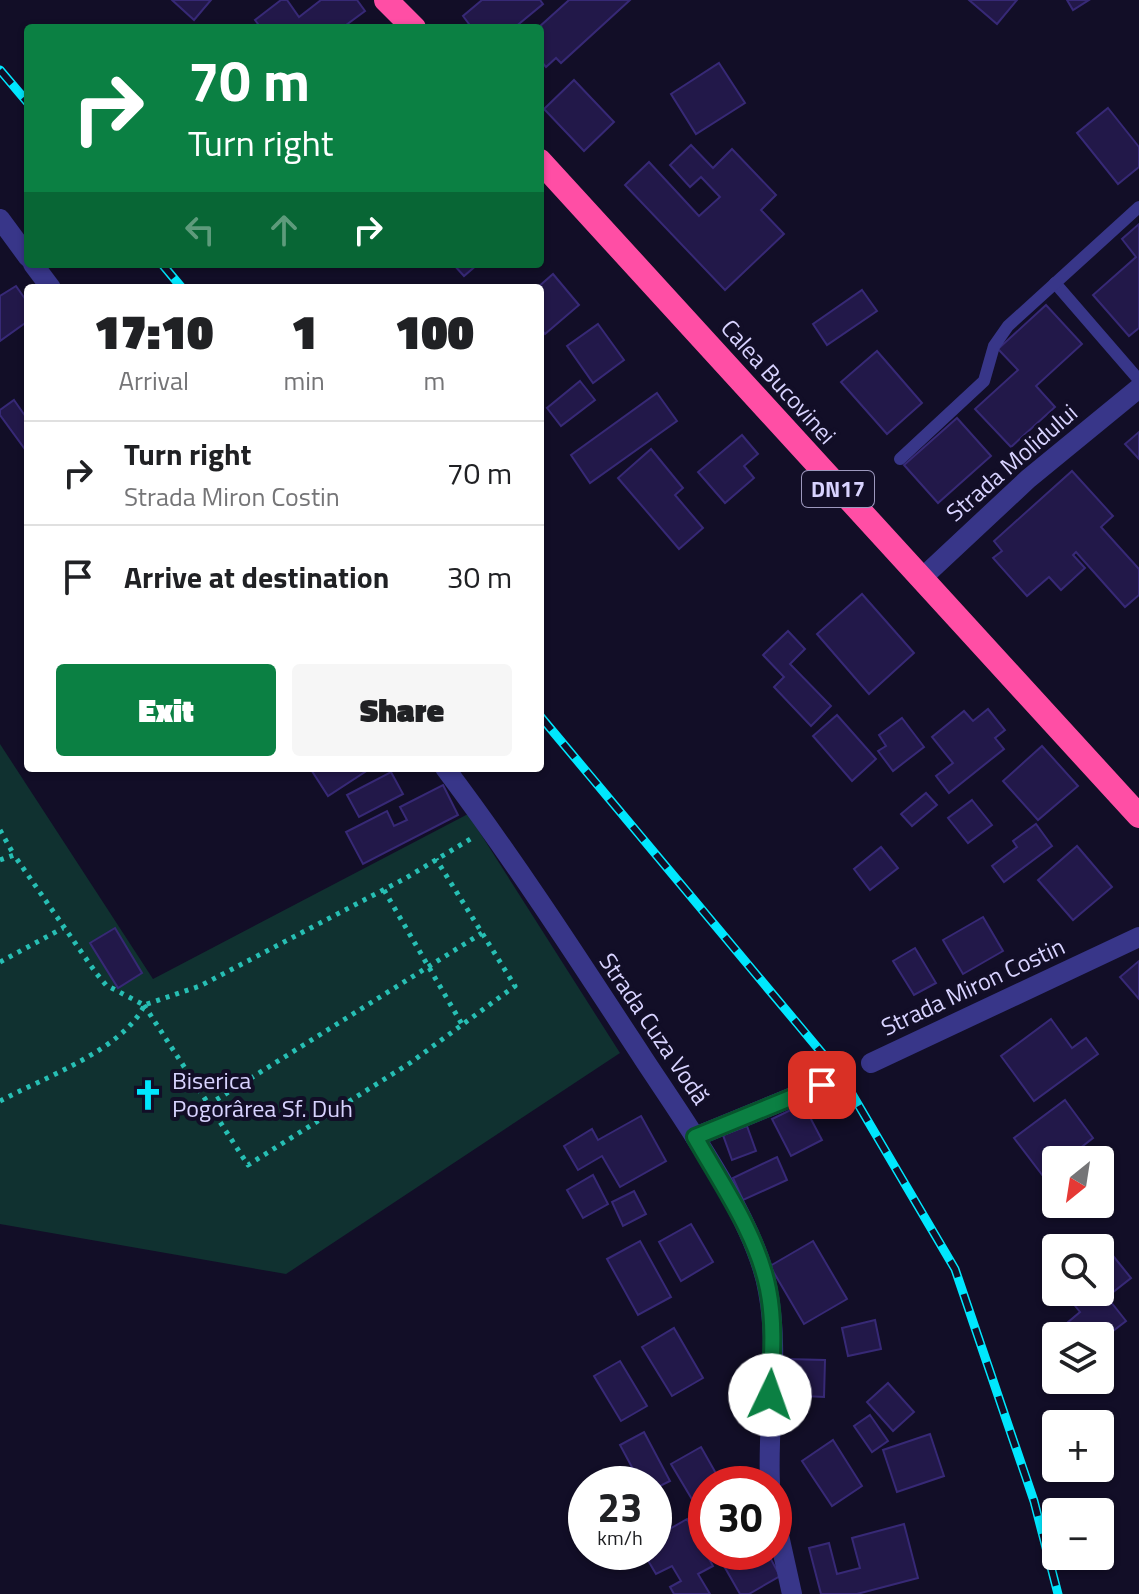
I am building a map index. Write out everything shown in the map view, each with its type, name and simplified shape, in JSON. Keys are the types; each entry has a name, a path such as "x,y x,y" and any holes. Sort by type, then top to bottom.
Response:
{"highway":[{"path":"386,0 410,24"},
{"name":"Calea Bucovinei","path":"544,165 1139,816"}],"street":[{"path":"0,219 24,252"},
{"name":"Strada Molidului","path":"921,579 1028,479 1139,388"},
{"name":"Strada Cuza Vodă","path":"448,772 489,828 695,1137 759,1256 768,1290 773,1340 770,1466"},
{"name":"Strada Miron Costin","path":"871,1063 1139,937"},
{"path":"695,1137 822,1085"},
{"path":"787,1570 792,1594"}],"lane":[{"path":"900,459 984,381 994,346 1008,326 1139,207"},
{"path":"1055,283 1139,380"}],"path":[{"path":"0,1101 113,1041 137,1020 144,1005 200,986 384,890 489,828"},
{"path":"0,830 63,928 106,985 144,1005 248,1165 463,1026 515,986 436,859"},
{"path":"0,860 14,855"},
{"path":"384,890 463,1026"},
{"path":"0,962 63,928"},
{"path":"208,1105 482,933"}],"green space":[{"path":"0,744 153,979 468,814 620,1053 286,1274 0,1224"}],"building":[{"path":"172,0 211,0 194,20"},
{"path":"281,0 287,0 299,17 321,0 357,0 365,11 347,24 258,24 255,20"},
{"path":"482,0 540,0 543,4 519,24 469,24 463,16"},
{"path":"569,0 630,0 561,63 556,58 546,67 542,24"},
{"path":"969,0 1017,0 997,24"},
{"path":"1067,0 1089,0 1073,10"},
{"path":"719,63 745,103 696,134 671,94"},
{"path":"574,80 614,122 584,151 544,109"},
{"path":"1108,108 1139,147 1139,167 1118,184 1077,133"},
{"path":"691,145 713,168 732,149 776,195 761,210 784,234 725,290 625,185 649,162 699,216 720,197 701,177 690,187 670,165"},
{"path":"1139,224 1139,328 1129,336 1093,295 1136,257 1122,239"},
{"path":"457,268 473,268 464,276"},
{"path":"553,274 579,305 545,334 544,284 542,284"},
{"path":"16,286 24,297 24,324 0,341 0,296"},
{"path":"862,290 877,311 827,345 813,324"},
{"path":"1046,305 1082,344 1036,386 1055,407 1011,447 975,409 1018,370 998,349"},
{"path":"598,324 624,360 593,383 567,346"},
{"path":"877,351 922,403 887,434 841,382"},
{"path":"580,381 595,400 561,426 547,408"},
{"path":"657,393 677,421 590,483 571,455"},
{"path":"14,400 24,414 24,448 0,415 0,410"},
{"path":"957,418 991,456 938,503 904,465"},
{"path":"1139,432 1139,459 1125,444"},
{"path":"742,435 758,454 744,466 754,478 725,503 698,472"},
{"path":"651,449 683,488 675,495 703,528 679,549 618,478"},
{"path":"1072,471 1113,516 1101,527 1139,569 1139,595 1125,607 1076,552 1073,555 1085,568 1061,590 1049,577 1027,596 993,558 1002,551 994,541"},
{"path":"862,594 914,653 869,694 817,634"},
{"path":"788,631 805,649 790,664 831,706 811,726 774,687 784,677 763,655"},
{"path":"988,709 1005,730 995,738 1004,749 949,793 936,776 953,763 932,737 964,711 973,721"},
{"path":"837,715 876,759 852,781 813,736"},
{"path":"902,718 924,747 893,771 878,751 886,746 879,735"},
{"path":"1042,746 1078,786 1038,820 1003,781"},
{"path":"313,772 365,772 328,796"},
{"path":"391,772 403,794 359,817 347,795"},
{"path":"443,785 458,815 363,864 346,832 387,811 394,826 407,820 400,807"},
{"path":"926,793 937,805 912,826 901,814"},
{"path":"972,800 992,825 968,843 948,818"},
{"path":"1036,824 1052,846 1004,882 992,866 1017,847 1013,841"},
{"path":"1077,846 1112,887 1073,920 1038,880"},
{"path":"881,847 898,868 870,890 854,869"},
{"path":"983,917 1003,951 963,974 943,940"},
{"path":"115,928 142,973 118,988 90,943"},
{"path":"915,948 936,983 914,995 893,961"},
{"path":"1139,961 1139,999 1120,977"},
{"path":"1051,1019 1072,1048 1086,1038 1098,1054 1034,1101 1001,1056"},
{"path":"1065,1100 1093,1138 1083,1146 1042,1146 1042,1175 1014,1138"},
{"path":"803,1104 822,1140 791,1156 772,1119"},
{"path":"641,1116 666,1161 620,1187 602,1156 578,1170 564,1146 592,1129 598,1140"},
{"path":"747,1126 756,1151 732,1160 723,1135"},
{"path":"777,1157 787,1180 743,1200 733,1178"},
{"path":"593,1175 608,1204 583,1218 567,1190"},
{"path":"634,1191 646,1214 623,1226 612,1202"},
{"path":"691,1224 713,1262 681,1281 659,1242"},
{"path":"640,1241 671,1297 638,1315 607,1259"},
{"path":"813,1241 847,1299 804,1324 770,1266"},
{"path":"1114,1257 1131,1278 1114,1291"},
{"path":"1075,1306 1114,1306 1126,1321 1114,1330 1114,1322 1068,1322 1080,1312"},
{"path":"875,1320 881,1349 848,1356 842,1328"},
{"path":"674,1328 703,1378 672,1396 642,1347"},
{"path":"786,1359 825,1360 824,1397 785,1395"},
{"path":"620,1361 647,1406 621,1421 594,1376"},
{"path":"888,1383 914,1412 893,1431 867,1402"},
{"path":"870,1415 888,1441 872,1452 854,1426"},
{"path":"644,1432 662,1466 631,1466 620,1445"},
{"path":"930,1434 944,1476 897,1492 883,1450"},
{"path":"833,1440 862,1486 832,1506 802,1461"},
{"path":"701,1447 712,1466 688,1466 688,1493 671,1464"},
{"path":"687,1519 688,1570 706,1570 698,1574 710,1594 674,1594 670,1587 681,1581 672,1566 672,1528"},
{"path":"904,1524 918,1578 857,1594 821,1594 809,1548 829,1543 837,1574 860,1568 852,1538"},
{"path":"726,1570 777,1570 780,1576 749,1594 740,1594"}],"railway":[{"path":"0,70 24,98"},
{"path":"165,268 179,284"},
{"path":"544,721 842,1077 955,1269 1034,1501 1058,1594"}],"place":[{"name":"Biserica Pogorârea Sf. Duh","path":"148,1095"}],"route":[{"path":"770,1395 773,1340 768,1290 759,1256 695,1137 822,1085"}]}
